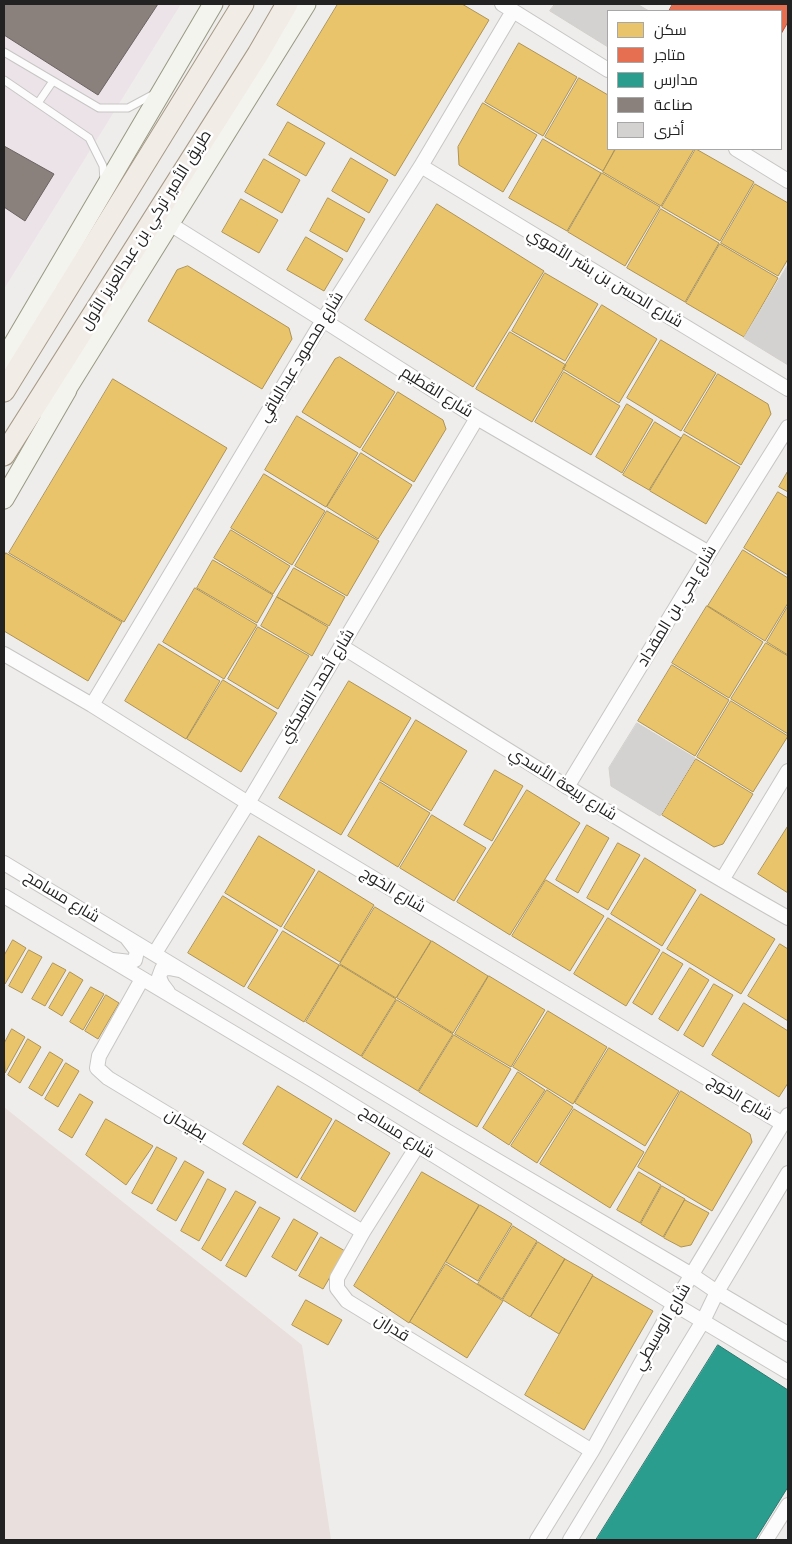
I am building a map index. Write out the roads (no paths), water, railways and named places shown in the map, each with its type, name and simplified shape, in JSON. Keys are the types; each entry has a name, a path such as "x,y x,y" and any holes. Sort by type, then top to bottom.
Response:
{"main road":[{"path":"4,360 213,4"},
{"path":"4,391 243,4"},
{"name":"طريق الأمير تركي بن عبدالعزيز الأول","path":"4,455 287,4"},
{"path":"4,499 68,387 306,4"},
{"path":"32,411 68,387"}],"street":[{"path":"508,8 607,69"},
{"name":"شارع محمود عبدالباقي","path":"92,705 323,320 421,166 508,8"},
{"path":"738,150 788,181"},
{"name":"شارع الحسن بن بشر الأموي","path":"421,166 788,389"},
{"name":"شارع القطيم","path":"170,224 477,418 709,553"},
{"name":"شارع أحمد التمبكتي","path":"155,953 248,802 477,418"},
{"name":"شارع يحي بن المقداد","path":"567,787 788,427"},
{"name":"شارع ربيعة الأسدي","path":"341,646 567,787 788,918"},
{"name":"شارع الخوج","path":"4,654 92,705 248,802 786,1120"},
{"path":"722,880 788,771"},
{"name":"شارع مسامح","path":"4,863 447,1131 692,1275 788,1334"},
{"name":"شارع مسامح","path":"5,901 170,994 788,1372"},
{"path":"110,960 130,962 135,960 137,951 124,935"},
{"path":"170,994 159,977 162,969 169,968 187,973"},
{"name":"بطيحان","path":"142,979 99,1056 97,1068 108,1078 363,1232"},
{"name":"شارع الوسيطي","path":"537,1540 592,1451 674,1304 786,1120"},
{"name":"قدران","path":"418,1145 363,1232 337,1278 337,1288 347,1301 592,1451"},
{"name":"شارع الوسيطي","path":"570,1540 703,1321 717,1292 788,1173"},
{"path":"766,1540 788,1505"}],"lane":[{"path":"4,52 99,108 128,108 163,89"},
{"path":"4,80 90,138 104,166 105,188"},
{"path":"38,103 53,81"}]}
